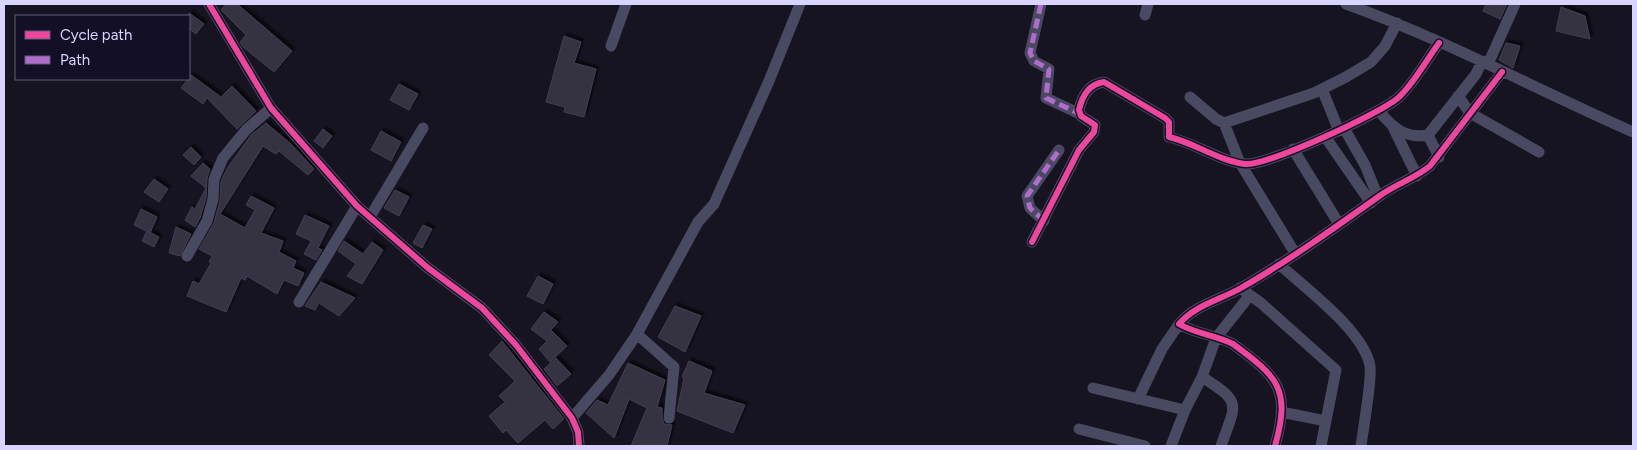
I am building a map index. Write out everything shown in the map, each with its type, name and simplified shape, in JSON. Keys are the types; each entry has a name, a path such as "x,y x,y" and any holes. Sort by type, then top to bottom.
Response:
{"street":[{"path":"209,4 272,108 357,206 422,263 482,308 516,345 572,418 578,432 579,446"},
{"path":"611,46 626,4"},
{"path":"572,418 609,375 637,334 698,222 714,204 769,81 800,4"},
{"path":"1032,242 1079,150 1091,137 1096,128 1093,123 1080,114 1046,98 1050,69 1034,61 1030,53 1041,4"},
{"path":"1346,4 1397,23 1633,132"},
{"path":"1393,127 1411,136 1428,135 1485,63 1515,4"},
{"path":"1224,123 1322,89 1371,62 1386,46 1397,23"},
{"path":"1080,114 1080,104 1090,86 1104,82 1165,118 1169,122 1169,138 1240,163 1251,164 1326,138 1379,111 1399,97 1439,43"},
{"path":"1138,399 1162,349 1179,324 1193,311 1240,288 1296,254 1374,200 1417,176 1439,157 1502,72"},
{"path":"1322,89 1341,129 1365,165 1374,200"},
{"path":"1190,96 1216,119 1224,123 1240,163 1296,254"},
{"path":"1458,96 1470,113 1539,152"},
{"path":"187,256 207,221 213,199 214,179 223,158 246,130 272,108"},
{"path":"1379,111 1393,127 1417,176"},
{"path":"370,217 423,128"},
{"path":"1428,135 1439,157"},
{"path":"1326,138 1374,200"},
{"path":"1293,149 1339,224"},
{"path":"1044,221 1030,208 1028,196 1059,150"},
{"path":"300,302 357,206"},
{"path":"1279,264 1352,331 1366,352 1370,367 1360,446"},
{"path":"1240,288 1336,370 1320,446"},
{"path":"1171,446 1185,410 1202,377 1216,338 1250,295"},
{"path":"1179,324 1191,331 1233,344 1274,378 1280,388 1281,412 1275,446"},
{"path":"637,334 672,363 674,367 669,418"},
{"path":"1202,377 1225,392 1233,403 1232,413 1221,446"},
{"path":"1093,388 1185,410"},
{"path":"1281,412 1326,421"},
{"path":"1079,429 1145,446"}],"building":[{"path":"226,4 237,4 292,51 274,72 243,47 240,42 246,35 221,10"},
{"path":"1486,4 1507,4 1500,19 1483,11"},
{"path":"1561,7 1585,16 1590,39 1556,31"},
{"path":"189,13 204,24 196,34 190,30"},
{"path":"564,36 581,42 574,63 596,69 584,117 564,112 565,107 546,102"},
{"path":"1506,43 1520,46 1513,68 1499,60"},
{"path":"191,75 221,97 232,86 256,111 237,129 207,98 203,104 181,88 187,80 190,80"},
{"path":"399,84 418,94 409,110 390,100"},
{"path":"266,123 291,144 314,169 308,175 279,151 276,154 263,146 220,214 245,228 255,210 246,205 251,196 274,208 261,233 283,241 279,252 296,261 293,268 304,273 298,286 284,280 277,294 247,276 245,280 241,278 226,312 187,296 193,281 199,284 211,263 209,262 212,256 199,249 214,223 220,201 221,181 228,167 251,135"},
{"path":"323,129 332,136 323,148 314,141"},
{"path":"381,131 401,142 391,161 371,150"},
{"path":"191,147 201,157 194,165 183,155"},
{"path":"203,163 210,169 207,178 206,198 195,227 185,220 192,207 195,209 206,188 191,176"},
{"path":"154,179 168,189 159,202 144,192"},
{"path":"395,190 409,197 399,216 384,208"},
{"path":"141,209 157,217 150,233 134,225"},
{"path":"305,215 329,226 318,248 322,250 316,260 304,254 311,241 296,234"},
{"path":"423,225 432,229 422,248 413,243"},
{"path":"176,227 191,234 180,256 169,253"},
{"path":"147,231 159,237 154,247 142,241"},
{"path":"344,241 363,254 372,242 383,250 362,284 347,276 356,264 338,251"},
{"path":"538,276 553,284 543,304 527,296"},
{"path":"321,282 355,298 339,316 319,303 315,310 305,306"},
{"path":"675,306 701,316 685,352 658,337"},
{"path":"544,312 558,322 551,330 567,346 550,362 539,349 547,341 531,329"},
{"path":"502,341 564,419 553,429 545,420 518,443 506,430 503,433 489,416 505,402 499,396 515,381 489,355"},
{"path":"556,358 571,374 557,386 544,369"},
{"path":"689,361 712,371 704,393 745,405 733,433 677,411 684,378 682,377"},
{"path":"628,363 665,380 657,407 662,408 664,424 672,425 667,446 631,446 647,408 629,399 614,438 586,413 597,400 608,405"}],"marked path":[{"path":"1041,4 1030,53 1034,61 1049,69 1046,98 1080,114"},
{"path":"1044,221 1030,208 1027,196 1059,150"}],"cycle path":[{"path":"209,4 271,108 357,206 428,268 482,308 516,345 572,418 578,432 579,446"},
{"path":"1032,242 1079,150 1094,132 1095,125 1081,116 1079,110 1084,96 1094,85 1104,82 1165,118 1169,122 1169,137 1226,159 1245,164 1276,157 1323,138 1387,106 1409,86 1439,43"},
{"path":"1275,446 1282,411 1281,397 1277,386 1270,376 1261,366 1233,344 1179,324 1185,317 1200,307 1241,288 1276,267 1384,193 1430,166 1502,72"}]}
